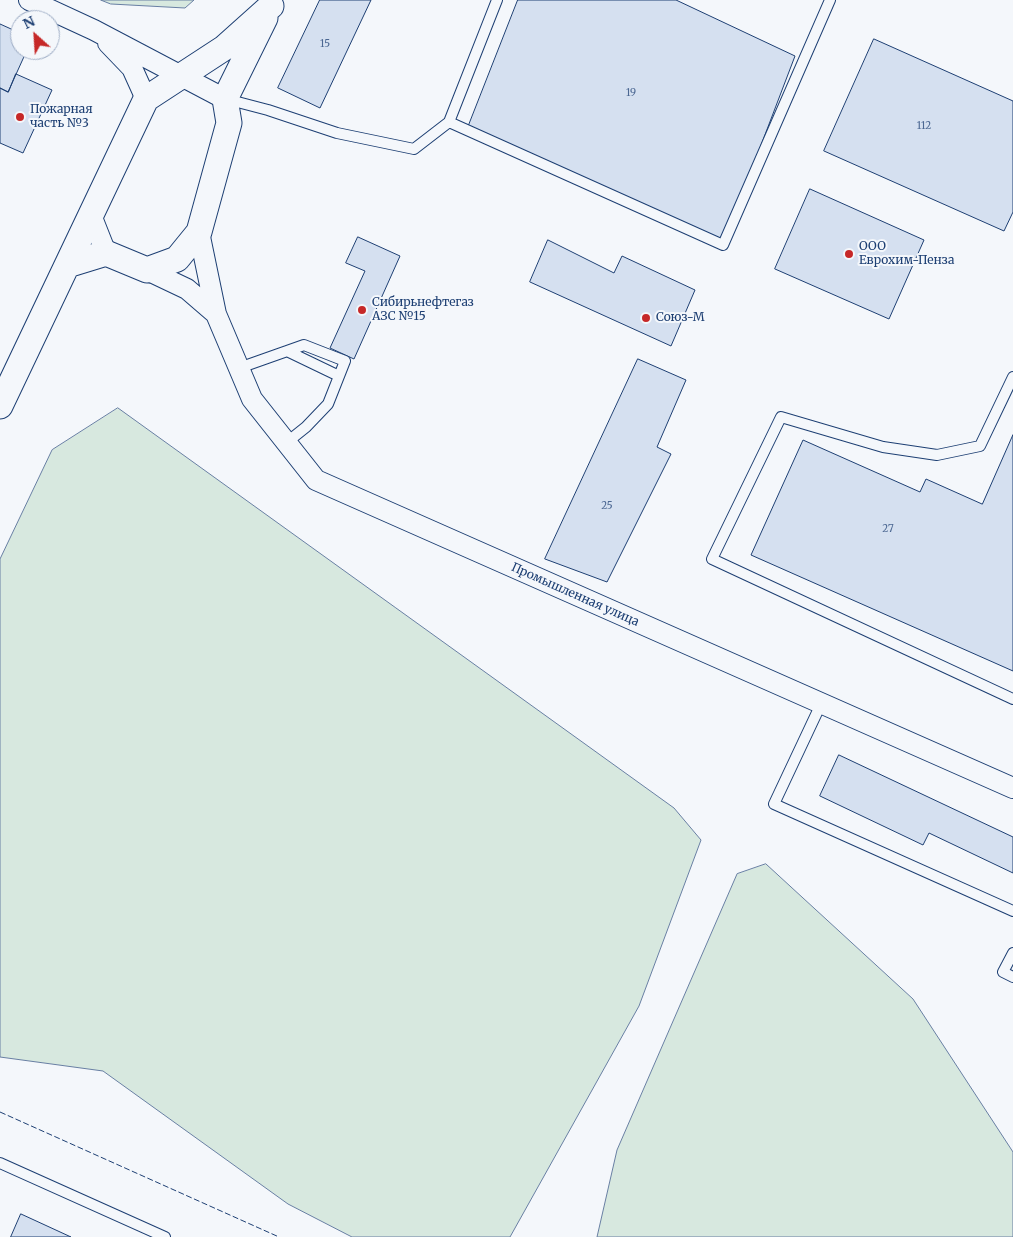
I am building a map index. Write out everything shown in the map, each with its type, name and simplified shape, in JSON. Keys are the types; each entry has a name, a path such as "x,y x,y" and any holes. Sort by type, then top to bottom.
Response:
{"street":[{"path":"29,0 94,30 225,98"},
{"path":"0,406 146,99 224,48 273,3"},
{"path":"147,270 178,259 199,232 229,123 225,98 273,3"},
{"path":"94,30 132,68 146,99"},
{"path":"91,215 106,253"},
{"path":"199,232 216,314"},
{"path":"67,265 106,253 187,289 216,314"},
{"name":"Промышленная улица","path":"216,314 252,398 316,480 1013,788"}],"lane":[{"path":"225,98 337,133 414,149 449,122 497,0"},
{"path":"449,122 723,245 830,0"},
{"path":"239,368 304,345 345,361 328,404 306,427 286,443"},
{"path":"287,351 339,376"},
{"path":"1013,377 980,446 937,455 884,447 781,417 712,559 1013,699"},
{"path":"822,704 774,804 1013,911"},
{"path":"1013,953 1003,972 1013,977"},
{"path":"0,1163 165,1237"}],"shaded area":[{"path":"101,0 194,0 185,8 111,4"},
{"path":"118,408 674,808 701,840 639,1006 510,1237 352,1237 288,1204 103,1071 0,1057 0,559 52,450"},
{"path":"766,864 913,999 1013,1152 1013,1237 597,1237 617,1150 737,874"}],"building":[{"path":"320,0 371,0 320,108 278,88"},
{"path":"518,0 676,0 795,56 723,245 467,130"},
{"path":"0,24 10,28 10,60 22,60 8,92 0,88"},
{"path":"874,39 1013,101 1013,212 1004,231 824,151"},
{"name":"Пожарная часть №3","path":"16,74 52,90 23,153 0,143 0,88 8,92"},
{"name":"ООО Еврохим-Пенза","path":"810,189 924,240 889,319 775,269"},
{"name":"Сибирьнефтегаз АЗС №15","path":"358,237 400,256 354,359 330,348 365,271 346,263"},
{"name":"Союз-М","path":"548,240 614,273 622,256 695,290 671,346 530,282"},
{"path":"638,359 686,380 657,447 671,454 607,582 545,559"},
{"path":"1013,435 1013,671 751,555 803,440 920,492 926,479 982,504"},
{"path":"839,755 1013,837 1013,873 929,833 923,845 820,796"},
{"path":"21,1214 71,1237 11,1237"}],"fence":[{"path":"0,1112 279,1237"}],"place":[{"name":"Пожарная часть №3","path":"20,117"},
{"name":"ООО Еврохим-Пенза","path":"849,254"},
{"name":"Сибирьнефтегаз АЗС №15","path":"362,310"},
{"name":"Союз-М","path":"646,318"}]}
